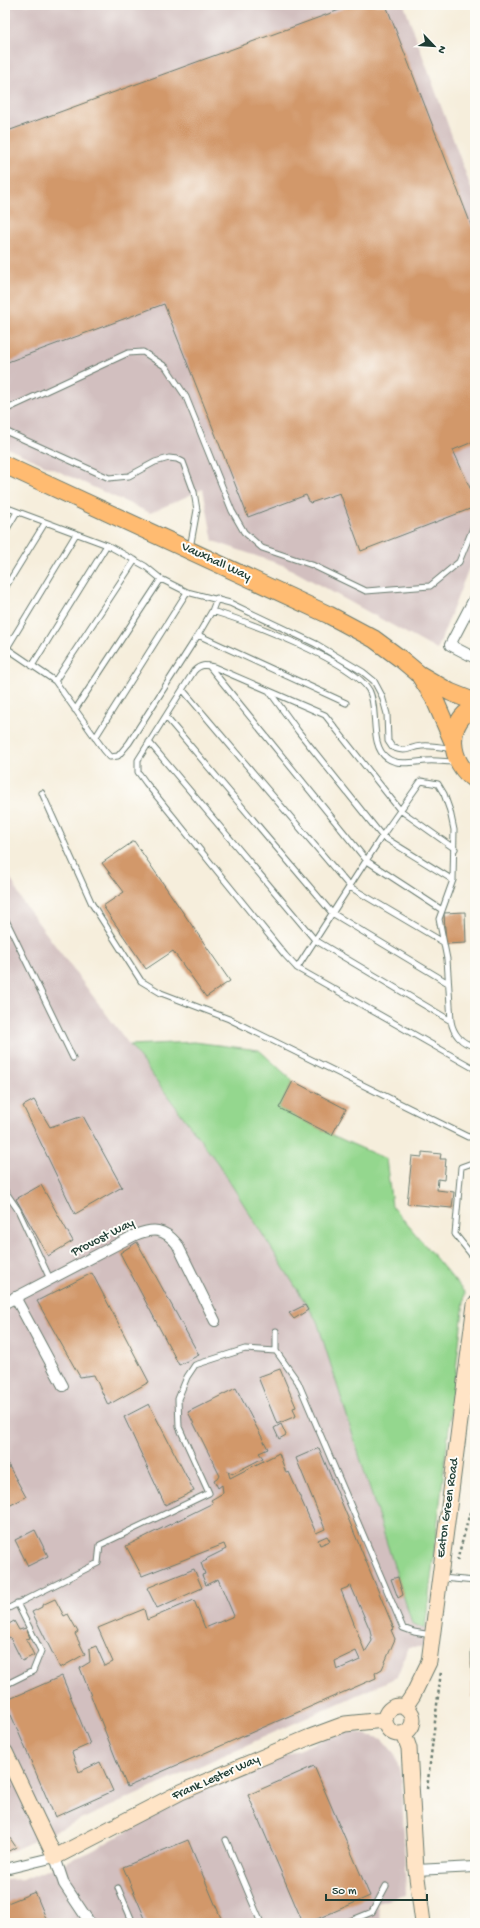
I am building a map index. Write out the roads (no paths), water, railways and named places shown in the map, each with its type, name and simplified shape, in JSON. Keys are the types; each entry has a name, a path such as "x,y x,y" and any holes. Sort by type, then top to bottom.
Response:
{"main road":[{"name":"Vauxhall Way","path":"5,464 330,615 374,639 419,674 450,692 475,702"},
{"name":"Vauxhall Way","path":"419,674 434,698 464,766"},
{"path":"464,766 455,731 462,718 475,707"}],"street":[{"path":"475,597 450,645 475,658"},
{"name":"Provost Way","path":"5,1303 135,1235 149,1230 162,1232 170,1236 177,1244 215,1321"},
{"path":"15,1297 63,1386"},
{"name":"Eaton Green Road","path":"405,1707 413,1695 429,1662 432,1635 446,1579 469,1400 475,1304"},
{"path":"399,1706 405,1707 411,1713 413,1722 412,1727 404,1734 395,1734 390,1732 385,1725 384,1720 385,1715 390,1708 399,1706"},
{"name":"Frank Lester Way","path":"55,1857 181,1792 310,1736 345,1724 384,1720"},
{"path":"404,1734 410,1748 416,1870 423,1923"},
{"path":"5,1752 55,1857 64,1884 90,1923"},
{"path":"5,1869 55,1857"},
{"path":"416,1870 475,1867"}],"lane":[{"path":"5,410 128,353 143,352 166,367 186,397 232,511 244,532 262,548 312,565 366,591 430,586 459,562 475,524"},
{"path":"5,431 109,478 129,476 155,462 169,458 177,459 183,462 194,492 197,510 190,550"},
{"path":"5,507 107,545 135,560 161,579 187,592 217,598 316,644 363,672 374,681 382,696 387,714 388,741 392,747 406,751 420,746 435,746 464,766"},
{"path":"5,532 17,512"},
{"path":"5,588 45,523"},
{"path":"76,534 6,648 55,681 110,757 118,756 129,743 198,636 212,611 217,598"},
{"path":"32,666 107,545"},
{"path":"55,681 135,560"},
{"path":"76,710 161,579"},
{"path":"95,738 187,592"},
{"path":"212,611 243,620 278,635 351,673 363,683 374,703 378,745 381,753 388,759 412,763 426,761 464,766"},
{"path":"198,636 346,703"},
{"path":"455,849 400,810 325,715 269,690 208,666 199,666 194,671 138,760 138,772 280,949 297,968 475,1070"},
{"path":"208,666 366,861 442,910"},
{"path":"183,690 350,887 443,942"},
{"path":"269,690 298,731 382,836 453,880"},
{"path":"166,717 332,914 448,983"},
{"path":"149,742 315,940 451,1021"},
{"path":"297,968 382,836 421,781 438,784 444,794 450,811 454,830 455,849 453,880 439,919 447,959 452,1029 457,1037 475,1046"},
{"path":"42,793 92,904 141,981 161,993 229,1019 468,1137 475,1136"},
{"path":"5,918 73,1058"},
{"path":"475,1162 461,1167 455,1234 475,1259"},
{"path":"5,1191 18,1210 50,1279"},
{"path":"276,1331 276,1351 298,1382 403,1628 414,1632 432,1635"},
{"path":"5,1610 98,1563 100,1545 209,1493 179,1427 178,1399 187,1377 195,1365 244,1349 276,1351"},
{"path":"446,1579 475,1582"},
{"path":"9,1683 33,1671 40,1651 17,1603"},
{"path":"226,1840 261,1923"},
{"path":"345,1923 372,1912 386,1886"},
{"path":"118,1888 133,1923"}]}
